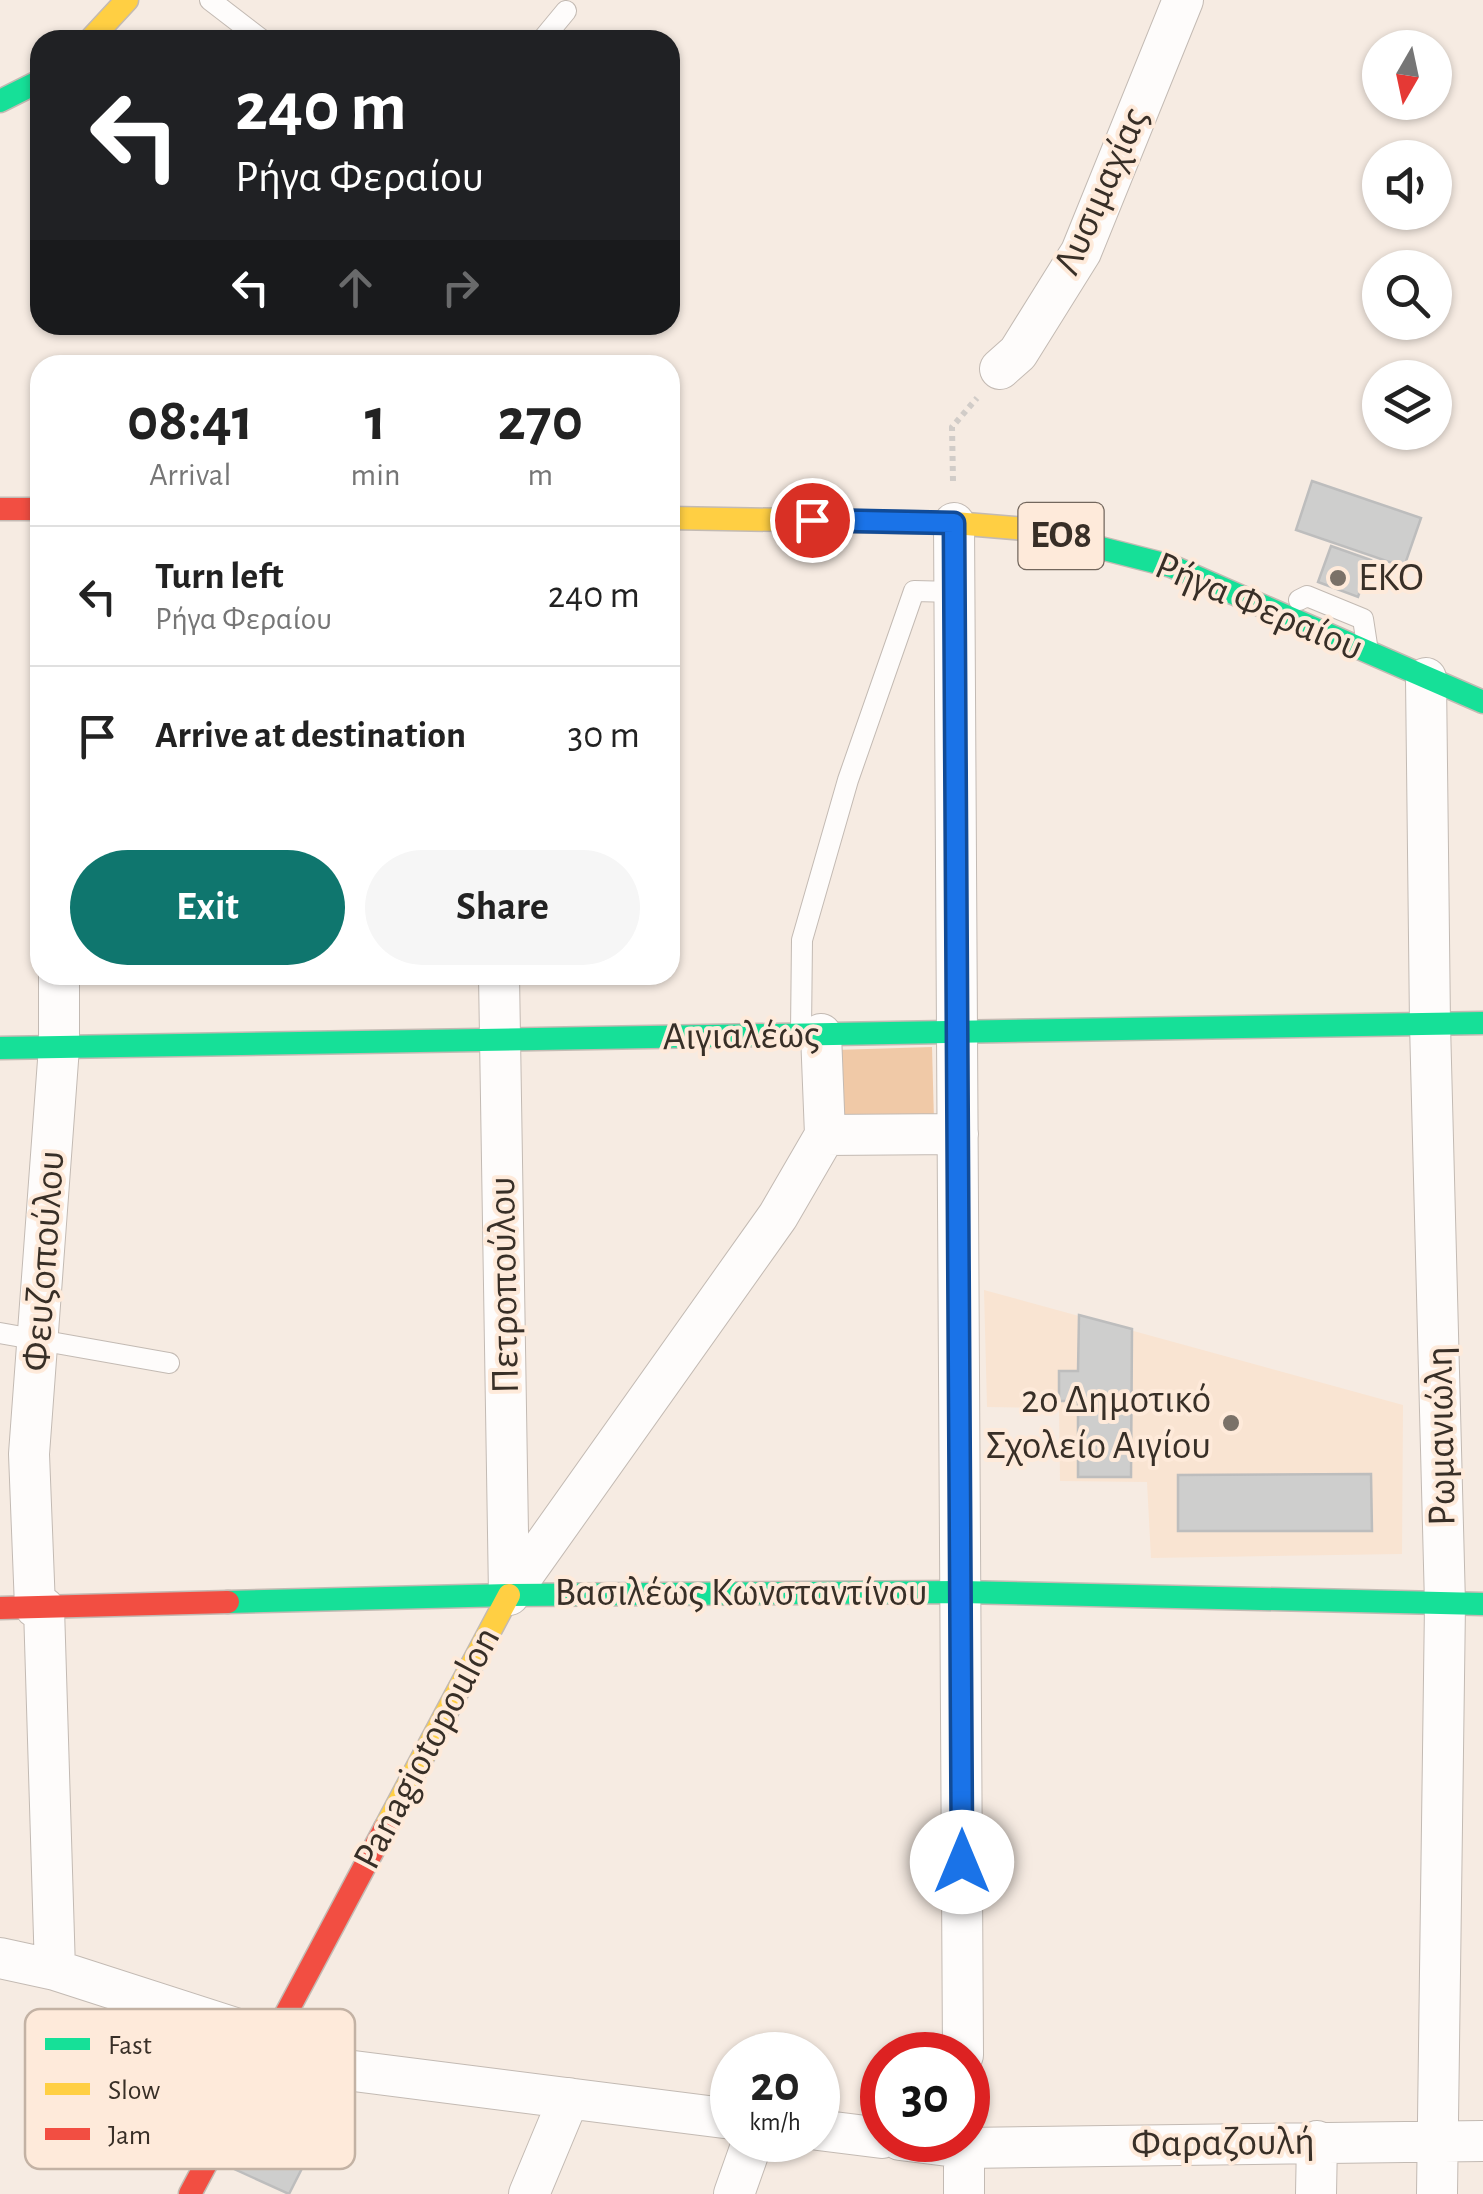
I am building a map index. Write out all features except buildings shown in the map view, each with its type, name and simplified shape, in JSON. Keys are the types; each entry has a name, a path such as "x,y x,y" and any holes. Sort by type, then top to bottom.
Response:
{"street":[{"path":"99,30 127,0"},
{"name":"Λυσιμαχίας","path":"1000,369 1018,352 1081,252 1182,0"},
{"path":"0,101 30,86"},
{"path":"0,510 30,509"},
{"name":"Ρήγα Φεραίου","path":"680,518 954,523 1022,528 1171,566 1483,702"},
{"path":"954,523 963,2032"},
{"name":"Ρωμανιώλη","path":"1426,678 1430,1024 1464,1604 1436,2194"},
{"name":"Φευζοπούλου","path":"55,1970 26,1608 29,1454 59,1047 59,985"},
{"name":"Πετροπούλου","path":"499,985 509,1595"},
{"name":"Αιγιαλέως","path":"0,1048 1483,1023"},
{"path":"811,1034 825,1135 958,1134"},
{"name":"Panagiotopoulon","path":"288,2009 509,1595 778,1216 825,1135"},
{"name":"Βασιλέως Κωνσταντίνου","path":"26,1608 509,1595 960,1592 1464,1604"},
{"path":"0,1958 55,1970 163,2009"},
{"path":"355,2072 710,2117"},
{"path":"529,2194 569,2098"},
{"path":"1316,2194 1317,2141"},
{"name":"Φαραζουλή","path":"990,2144 1483,2141"},
{"path":"734,2194 745,2162"},
{"path":"964,2162 964,2194"},
{"name":"Panagiotopoulon","path":"190,2194 203,2169"}],"lane":[{"path":"210,0 249,30"},
{"path":"550,30 566,11"},
{"path":"811,1034 802,940 848,780 914,591 955,592"},
{"path":"0,1333 169,1363"}],"path":[{"path":"954,523 952,427 1000,369"}],"shaded area":[{"path":"932,1047 934,1121 837,1123 835,1050"},
{"name":"2ο Δημοτικό Σχολείο Αιγίου","path":"984,1290 1403,1405 1402,1554 1151,1558 1147,1482 1060,1481 1059,1408 987,1407"}],"traffic: fast":[{"path":"0,101 30,86"},
{"path":"1026,529 1171,566 1483,702"},
{"path":"0,1048 1483,1023"},
{"path":"228,1602 509,1595 961,1592 1483,1604"}],"traffic: slow":[{"path":"99,30 127,0"},
{"path":"680,518 954,523 1026,529"},
{"path":"385,1828 509,1595"}],"traffic: jam":[{"path":"0,509 30,509"},
{"path":"0,1608 228,1602"},
{"path":"289,2009 385,1828"},
{"path":"190,2194 203,2169"}],"place":[{"name":"EKO","path":"1338,578"},
{"name":"2ο Δημοτικό Σχολείο Αιγίου","path":"1231,1423"}],"route":[{"path":"812,520 954,523 962,1862"}]}
